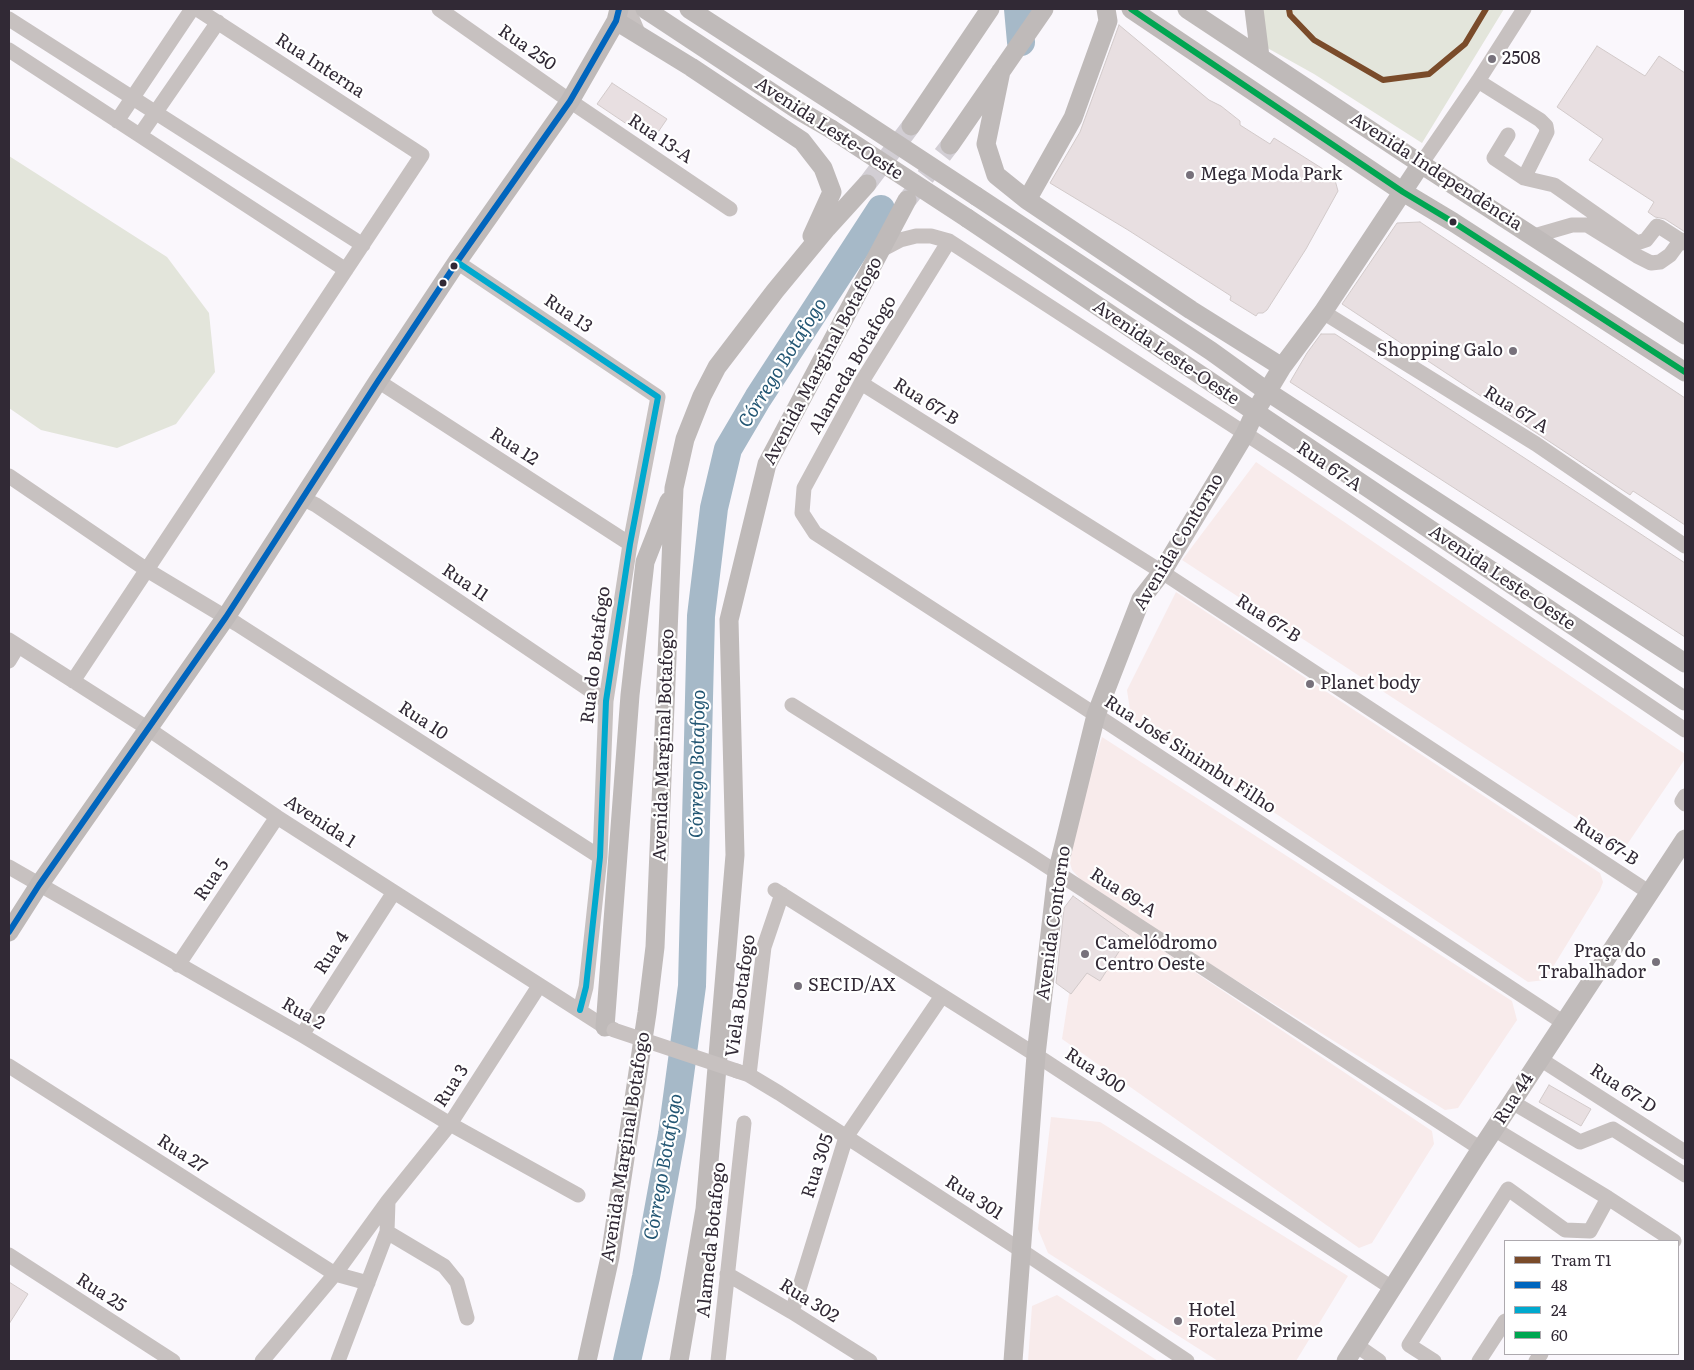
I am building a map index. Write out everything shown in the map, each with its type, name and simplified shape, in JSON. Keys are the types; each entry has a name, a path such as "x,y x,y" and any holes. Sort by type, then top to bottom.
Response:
{"main road":[{"name":"Avenida Leste-Oeste","path":"644,9 967,218 1685,701"},
{"name":"Avenida Leste-Oeste","path":"689,9 1211,351 1268,392 1685,663"},
{"path":"911,126 990,9"},
{"path":"950,145 1044,9"},
{"path":"1027,200 1073,118 1108,21 1106,9"},
{"name":"Avenida Independência","path":"1131,9 1403,192 1453,222 1685,372"},
{"name":"Avenida Independência","path":"1187,9 1685,336"},
{"path":"1254,9 1260,57"},
{"path":"9,932 39,885 226,617 457,262 570,101 621,13 639,35 802,141 823,168 832,192 803,257"},
{"path":"1000,71 986,144 996,176 1027,200 1191,310 1282,367"},
{"name":"Avenida Contorno","path":"1013,1361 1036,1055 1057,873 1096,715 1141,599 1162,572 1245,434 1255,412 1282,367 1323,312 1421,164"},
{"name":"Avenida Marginal Botafogo","path":"586,1361 610,1257 655,946 674,488 685,438 702,396 717,367 744,329 866,184"},
{"name":"Avenida Marginal Botafogo","path":"678,1361 705,1209 735,854 729,620 767,464 907,200"},
{"path":"1191,310 1211,351"},
{"path":"610,1028 630,695 644,562 674,488"},
{"name":"Rua 44","path":"1346,1361 1540,1058 1685,839"}],"street":[{"path":"117,120 192,9"},
{"name":"Rua Interna","path":"197,9 422,155 363,245"},
{"name":"Rua 250","path":"439,9 570,101"},
{"name":"Avenida Contorno","path":"1421,164 1478,81 1524,9"},
{"path":"9,19 363,245 73,681"},
{"path":"140,134 218,22"},
{"path":"9,50 346,270"},
{"path":"1478,81 1540,120 1546,126 1547,132 1524,178"},
{"name":"Rua 13-A","path":"570,101 730,209"},
{"path":"1508,135 1494,158 1524,178 1554,185 1637,242 1646,240 1657,226 1660,226 1683,242 1660,262 1651,263 1587,225 1572,225 1534,236"},
{"path":"881,250 900,240 916,236 931,236 949,241"},
{"name":"Alameda Botafogo","path":"802,513 804,488 861,383 949,241"},
{"name":"Rua 67-A","path":"949,241 1292,464 1685,730"},
{"name":"Rua 13","path":"457,262 658,397"},
{"name":"Rua 67 A","path":"1323,312 1536,444 1685,546"},
{"name":"Rua 12","path":"378,381 630,544"},
{"name":"Rua 67-B","path":"861,383 1162,572 1650,893"},
{"name":"Rua do Botafogo","path":"580,1010 586,987 600,857 606,701 630,544 658,397"},
{"path":"1292,464 1304,446"},
{"name":"Rua 10","path":"9,476 147,570 226,617 600,857"},
{"name":"Rua 11","path":"302,498 316,505 606,701"},
{"name":"Rua José Sinimbu Filho","path":"802,513 815,533 1564,1022"},
{"path":"9,661 14,643"},
{"name":"Avenida 1","path":"14,643 148,728 277,817 539,986 610,1028 743,1073"},
{"name":"Rua 69-A","path":"792,705 1057,873 1481,1149"},
{"name":"Rua 5","path":"178,965 277,817"},
{"name":"Rua 2","path":"9,868 302,1034 450,1124 578,1195"},
{"name":"Rua 4","path":"302,1034 394,892"},
{"name":"Rua 300","path":"779,892 1036,1055 1392,1288"},
{"name":"Viela Botafogo","path":"743,1073 764,948 779,892"},
{"name":"Rua 3","path":"262,1361 335,1274 388,1201 450,1124 539,986"},
{"name":"Rua 305","path":"792,1312 846,1137 942,996"},
{"name":"Rua 67-D","path":"1540,1058 1685,1152"},
{"name":"Rua 27","path":"9,1066 335,1274 368,1283"},
{"name":"Rua 301","path":"743,1073 1022,1251 1187,1361"},
{"path":"1512,1102 1580,1142 1613,1129 1685,1175"},
{"name":"Alameda Botafogo","path":"718,1361 744,1123"},
{"path":"1494,1129 1608,1198 1672,1240"},
{"path":"1434,1361 1409,1345 1508,1189 1561,1236 1590,1231 1608,1198"},
{"path":"338,1361 387,1232 388,1201"},
{"path":"387,1232 444,1266 457,1282 467,1318"},
{"name":"Rua 25","path":"9,1255 173,1361"},
{"name":"Rua 302","path":"727,1274 870,1361"},
{"path":"1479,1361 1504,1323"},
{"path":"1356,1345 1380,1361"}],"shaded area":[{"path":"1259,9 1504,9 1422,143 1314,74 1262,45"},
{"path":"9,156 167,257 209,313 215,372 176,424 117,448 41,430 9,408"},
{"path":"1256,462 1685,754 1685,759 1624,849 1182,560"},
{"path":"1176,592 1600,873 1603,882 1600,890 1545,980 1528,982 1131,717 1127,690"},
{"path":"1102,737 1512,1001 1517,1020 1458,1108 1445,1110 1089,889 1072,870 1067,852"},
{"path":"1084,898 1432,1131 1434,1144 1372,1243 1359,1248 1062,1039"},
{"path":"1051,1117 1100,1122 1348,1276 1296,1361 1218,1361 1048,1253 1038,1229"},
{"path":"1057,1295 1158,1361 1028,1361 1032,1306"}],"building":[{"name":"Mega Moda Park","path":"1119,25 1209,100 1221,106 1240,121 1240,125 1270,144 1274,138 1323,169 1335,180 1338,191 1306,249 1267,310 1263,313 1258,313 1256,316 1230,300 1231,296 1050,183 1080,132"},
{"path":"1597,46 1645,76 1659,56 1685,73 1685,232 1665,219 1655,217 1648,212 1654,202 1589,160 1603,139 1557,107"},
{"path":"612,83 667,119 652,141 597,104"},
{"name":"Shopping Galo","path":"1420,222 1685,398 1685,525 1633,491 1630,495 1342,304 1397,223"},
{"path":"1321,334 1335,334 1685,563 1685,637 1290,382"},
{"name":"Camelódromo Centro Oeste","path":"1073,896 1129,936 1100,981 1087,973 1071,994 1056,983 1064,908"},
{"path":"1549,1085 1591,1109 1581,1126 1539,1102"},
{"path":"9,1282 28,1294 9,1324"}],"waterway":[{"path":"1018,9 1021,42"},
{"name":"Córrego Botafogo","path":"627,1361 646,1277 672,1134 692,986 701,616 714,508 728,449 758,398 881,209"}],"tunnel":[{"path":"867,184 911,126"},
{"path":"908,199 950,145"}],"tram line":[{"name":"T1","path":"1289,9 1290,15 1314,40 1383,80 1429,74 1465,44 1486,9"}],"transit line":[{"name":"48","path":"9,932 39,885 226,617 457,262 570,101 616,21 619,9"},
{"name":"60","path":"1131,9 1403,192 1453,222 1685,372"},
{"name":"24","path":"457,262 658,397 630,544 606,701 600,857 586,987 580,1010"}],"place":[{"name":"2508","path":"1492,59"},
{"name":"Mega Moda Park","path":"1190,175"},
{"name":"Shopping Galo","path":"1513,351"},
{"name":"Planet body","path":"1310,684"},
{"name":"Camelódromo Centro Oeste","path":"1085,954"},
{"name":"Praça do Trabalhador","path":"1656,962"},
{"name":"SECID/AX","path":"798,986"},
{"name":"Hotel Fortaleza Prime","path":"1178,1321"}]}
